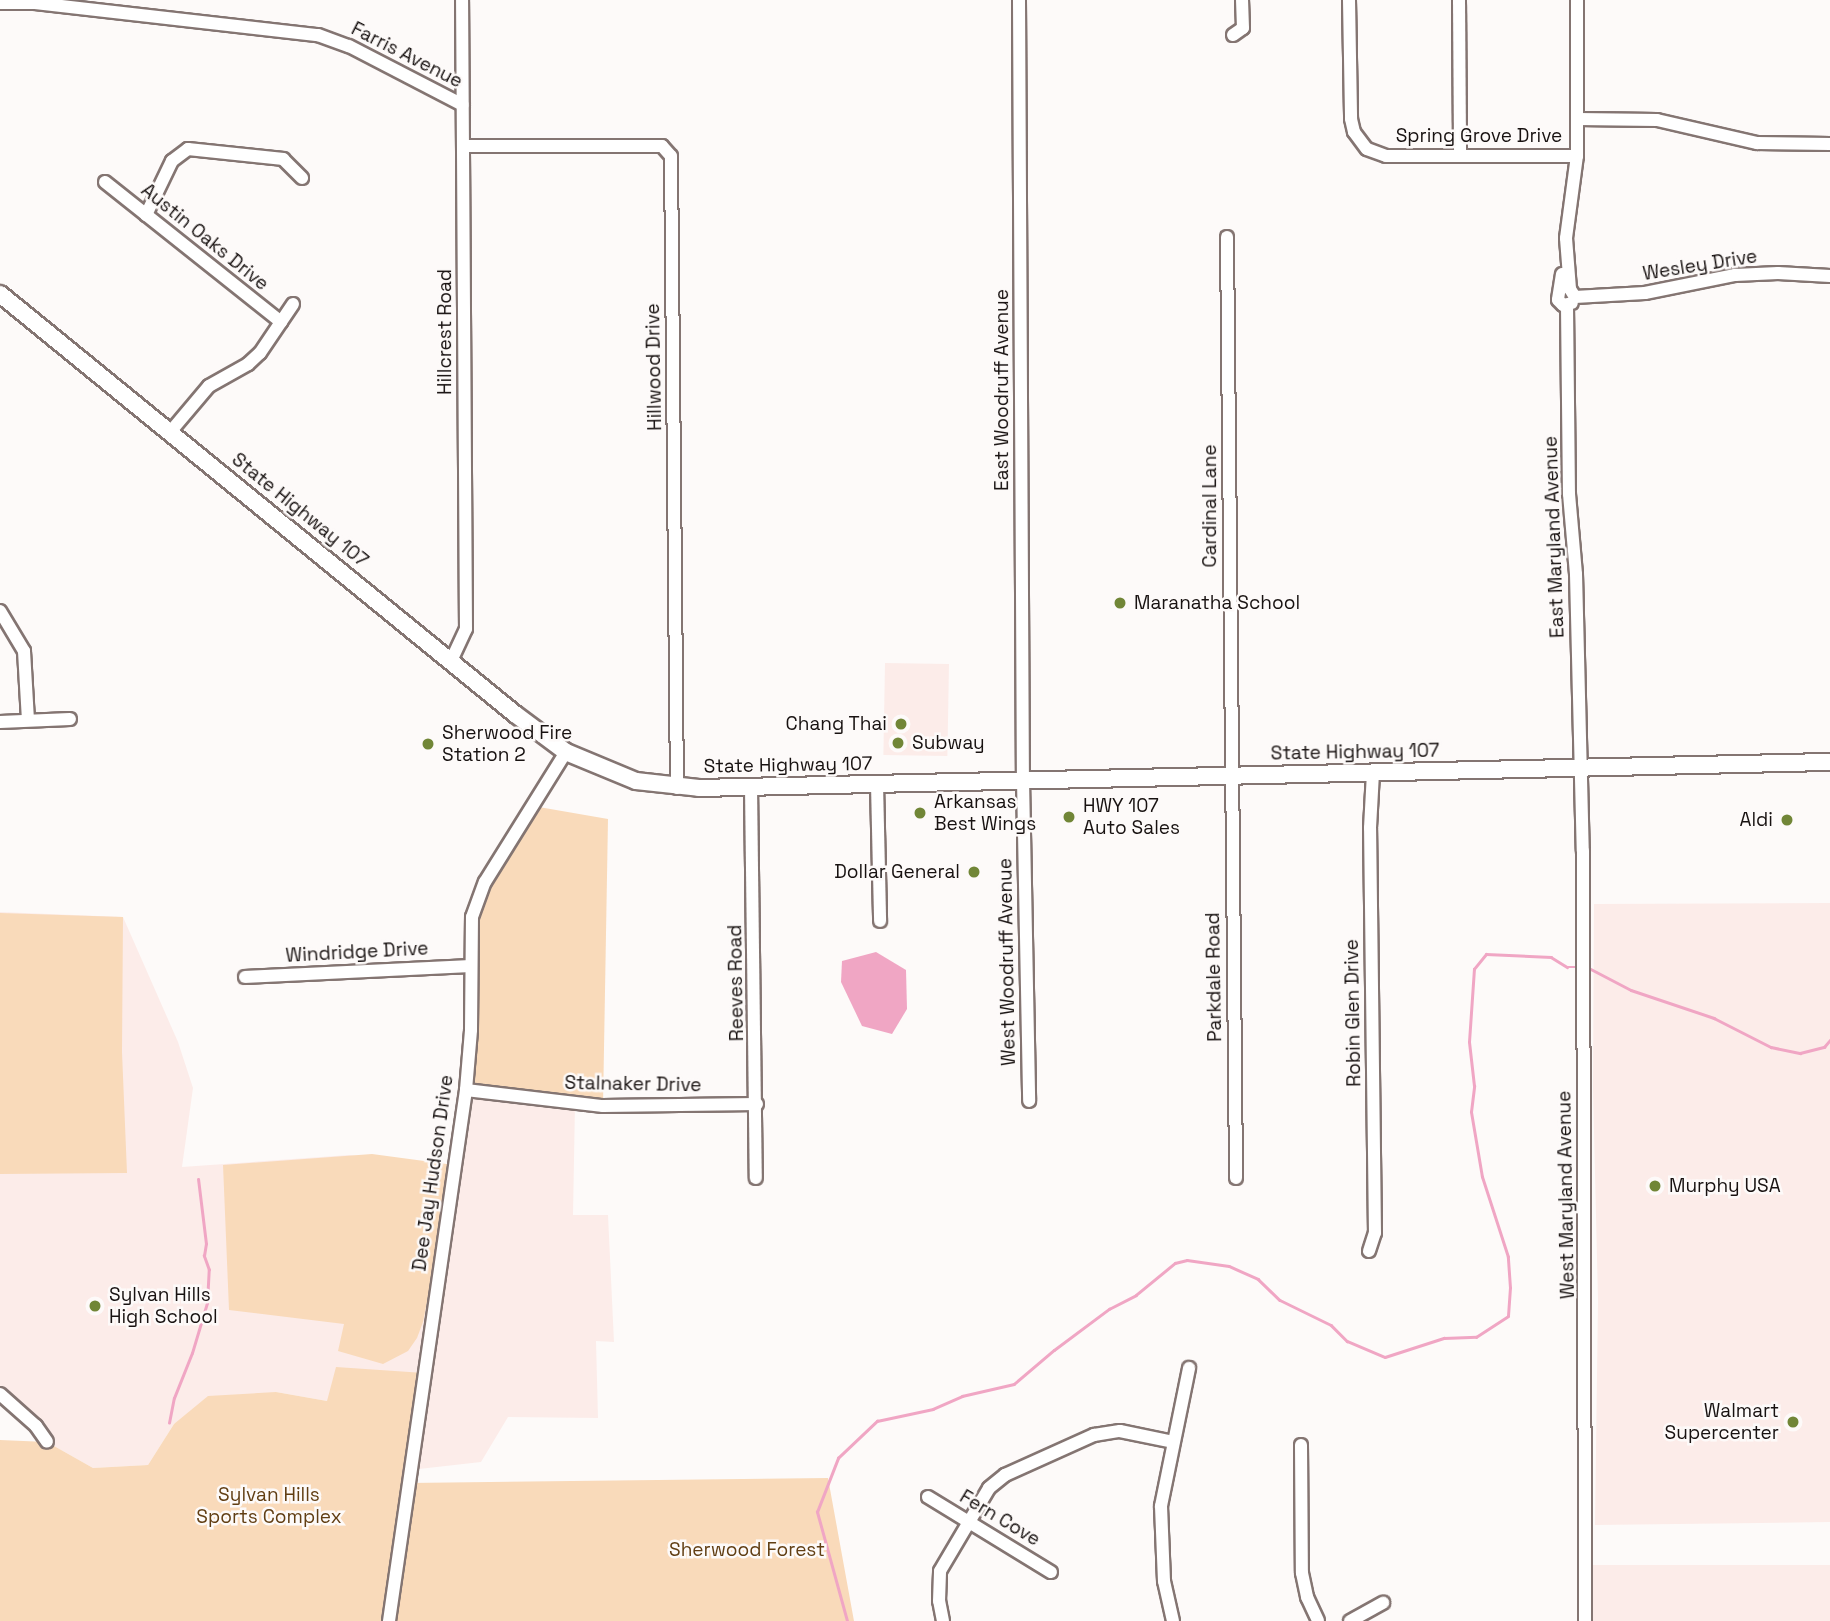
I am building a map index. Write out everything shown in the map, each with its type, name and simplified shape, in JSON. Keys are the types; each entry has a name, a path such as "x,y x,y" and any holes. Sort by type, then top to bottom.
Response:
{"main road":[{"name":"State Highway 107","path":"0,294 450,661 566,752 611,773 677,788 1830,762"}],"street":[{"name":"Hillcrest Road","path":"450,661 466,629 462,0"},
{"name":"East Woodruff Avenue","path":"1019,0 1023,780"},
{"path":"1233,35 1242,28 1242,0"},
{"name":"Spring Grove Drive","path":"1349,0 1351,119 1359,141 1367,149 1386,156 1577,156"},
{"path":"1459,0 1460,155"},
{"name":"East Maryland Avenue","path":"1577,0 1577,156 1566,238 1566,264 1569,295 1569,494 1576,574 1580,768"},
{"name":"Farris Avenue","path":"0,3 35,3 318,35 349,46 463,105"},
{"path":"1578,119 1657,120 1757,143 1830,144"},
{"name":"Hillwood Drive","path":"465,146 662,146 671,156 677,788"},
{"path":"146,215 172,161 188,149 283,159 302,178"},
{"name":"Austin Oaks Drive","path":"105,182 281,322"},
{"name":"Cardinal Lane","path":"1227,237 1231,775"},
{"name":"Wesley Drive","path":"1569,295 1645,293 1735,275 1778,273 1830,276"},
{"path":"170,431 209,386 248,364 260,353 293,304"},
{"path":"0,611 24,651 28,720"},
{"path":"0,722 71,719"},
{"name":"Dee Jay Hudson Drive","path":"389,1621 466,1090 471,1030 472,917 485,882 566,752"},
{"name":"West Maryland Avenue","path":"1580,768 1585,1621"},
{"name":"Robin Glen Drive","path":"1368,1251 1376,1233 1370,839 1373,774"},
{"name":"Parkdale Road","path":"1231,775 1236,1178"},
{"name":"West Woodruff Avenue","path":"1023,780 1028,1101"},
{"path":"877,784 880,921"},
{"name":"Reeves Road","path":"751,787 756,1178"},
{"name":"Windridge Drive","path":"245,977 470,966"},
{"name":"Stalnaker Drive","path":"466,1090 603,1106 757,1104"},
{"path":"1174,1621 1164,1581 1161,1506 1189,1367"},
{"path":"0,1394 36,1426 47,1442"},
{"path":"943,1621 939,1601 940,1571 989,1488 1005,1475 1094,1435 1120,1432 1173,1442"},
{"path":"1301,1445 1303,1573 1307,1597 1318,1621"},
{"name":"Fern Cove","path":"928,1497 1051,1572"},
{"path":"1350,1621 1383,1603"}],"shaded area":[{"path":"885,663 949,664 947,756 883,755"},
{"path":"1830,903 1830,1522 1595,1525 1598,1300 1593,1089 1594,904"},
{"path":"0,912 123,917 178,1042 193,1088 182,1167 349,1155 455,1165 466,1090 575,1104 573,1215 608,1215 614,1342 596,1341 598,1418 508,1417 481,1462 410,1470 327,1401 276,1392 174,1424 148,1465 93,1468 47,1442 0,1395"},
{"path":"876,952 906,970 907,1009 892,1034 862,1026 841,982 842,961"},
{"path":"1589,1565 1830,1565 1830,1621 1589,1621"}],"green space":[{"path":"533,806 608,819 603,1106 466,1090 472,917"},
{"path":"0,913 123,917 122,1052 127,1173 0,1174"},
{"path":"372,1154 454,1165 423,1322 408,1351 383,1364 338,1351 344,1324 229,1310 223,1165"},
{"path":"336,1367 424,1373 409,1483 828,1478 854,1621 0,1621 0,1440 47,1442 93,1468 148,1465 174,1424 208,1396 276,1392 327,1401"}],"waterway":[{"path":"847,1621 817,1512 838,1458 877,1421 933,1409 962,1396 1014,1384 1054,1350 1109,1309 1136,1295 1175,1263 1187,1260 1229,1266 1258,1279 1280,1300 1331,1325 1347,1341 1385,1357 1444,1338 1476,1337 1508,1316 1508,1257 1482,1177 1471,1112 1474,1086 1469,1042 1474,969 1486,954 1551,957 1567,967 1579,967"},
{"path":"1589,968 1631,990 1714,1018 1771,1047 1800,1053 1824,1047 1830,1040"},
{"path":"169,1423 174,1398 192,1353 207,1303 209,1270 204,1256 206,1244 198,1179"}],"place":[{"name":"Maranatha School","path":"1120,603"},
{"name":"Chang Thai","path":"901,724"},
{"name":"Subway","path":"898,743"},
{"name":"Sherwood Fire Station 2","path":"428,744"},
{"name":"Arkansas Best Wings","path":"920,813"},
{"name":"HWY 107 Auto Sales","path":"1069,817"},
{"name":"Aldi","path":"1787,820"},
{"name":"Dollar General","path":"974,872"},
{"name":"Murphy USA","path":"1655,1186"},
{"name":"Sylvan Hills High School","path":"95,1306"},
{"name":"Walmart Supercenter","path":"1793,1422"}],"park label":[{"name":"Sylvan Hills Sports Complex","path":"269,1506"},
{"name":"Sherwood Forest","path":"747,1550"}]}
